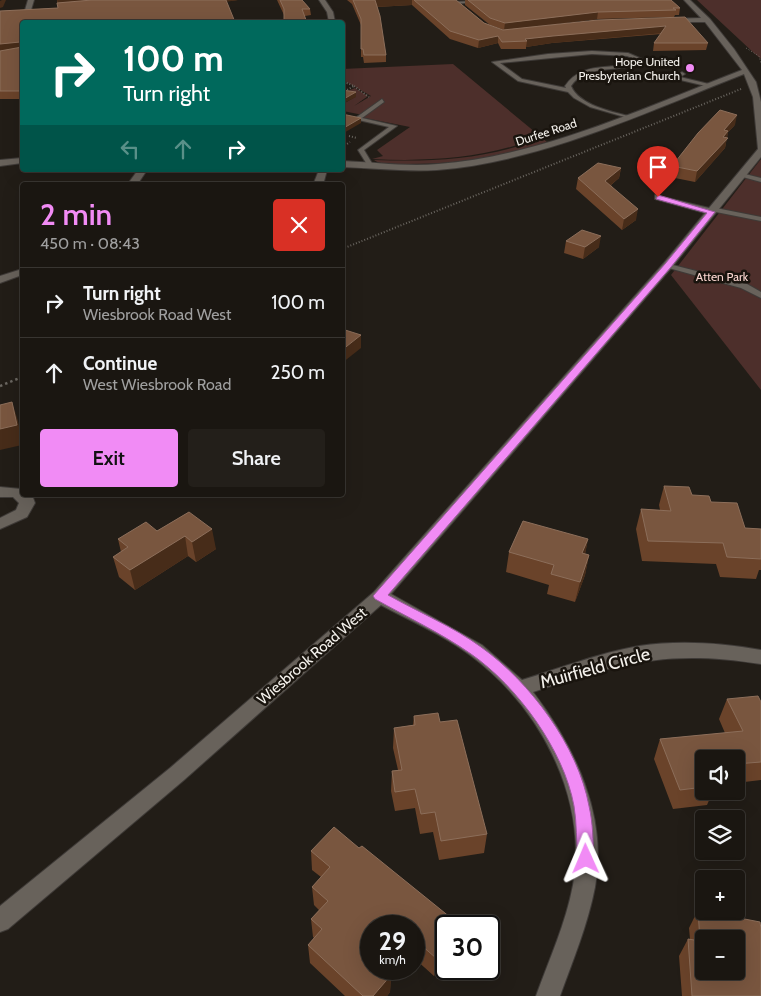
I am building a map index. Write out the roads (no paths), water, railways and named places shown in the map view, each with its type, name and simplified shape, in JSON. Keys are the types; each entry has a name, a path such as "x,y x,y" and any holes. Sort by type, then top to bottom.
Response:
{"street":[{"path":"28,10 30,0"},
{"path":"322,0 330,12 332,20"},
{"path":"452,1 498,0"},
{"path":"687,0 708,20 753,84 758,101 761,148"},
{"path":"452,1 460,7"},
{"path":"20,10 37,9"},
{"path":"661,20 708,20"},
{"name":"Durfee Road","path":"345,164 437,166 498,159 540,148 746,72"},
{"name":"Wiesbrook Road West","path":"0,921 177,774 380,596 668,265 761,152"},
{"path":"0,163 20,161"},
{"path":"658,197 713,210"},
{"path":"0,280 20,273"},
{"path":"0,492 16,492 20,494"},
{"path":"0,524 16,518 22,513 27,503 24,497"},
{"name":"Muirfield Circle","path":"380,596 476,651 519,689 552,734 563,754 579,797 586,833 584,883 577,914 548,996"},
{"name":"Muirfield Circle","path":"519,689 617,658 657,651 716,650 761,657"}],"lane":[{"path":"568,90 569,83 581,74 637,64 640,63 639,59 633,54 612,51 495,62 524,81 568,90 581,100 626,117"},
{"path":"682,74 675,78 710,85"},
{"path":"524,81 546,78"},
{"path":"370,165 362,150 394,126 357,119 382,101"},
{"path":"742,175 761,180"},
{"path":"713,210 761,219"},
{"path":"668,265 744,286 761,295"}],"place":[{"name":"Hope United Presbyterian Church","path":"690,68"}],"park label":[{"name":"Atten Park","path":"722,276"}]}
